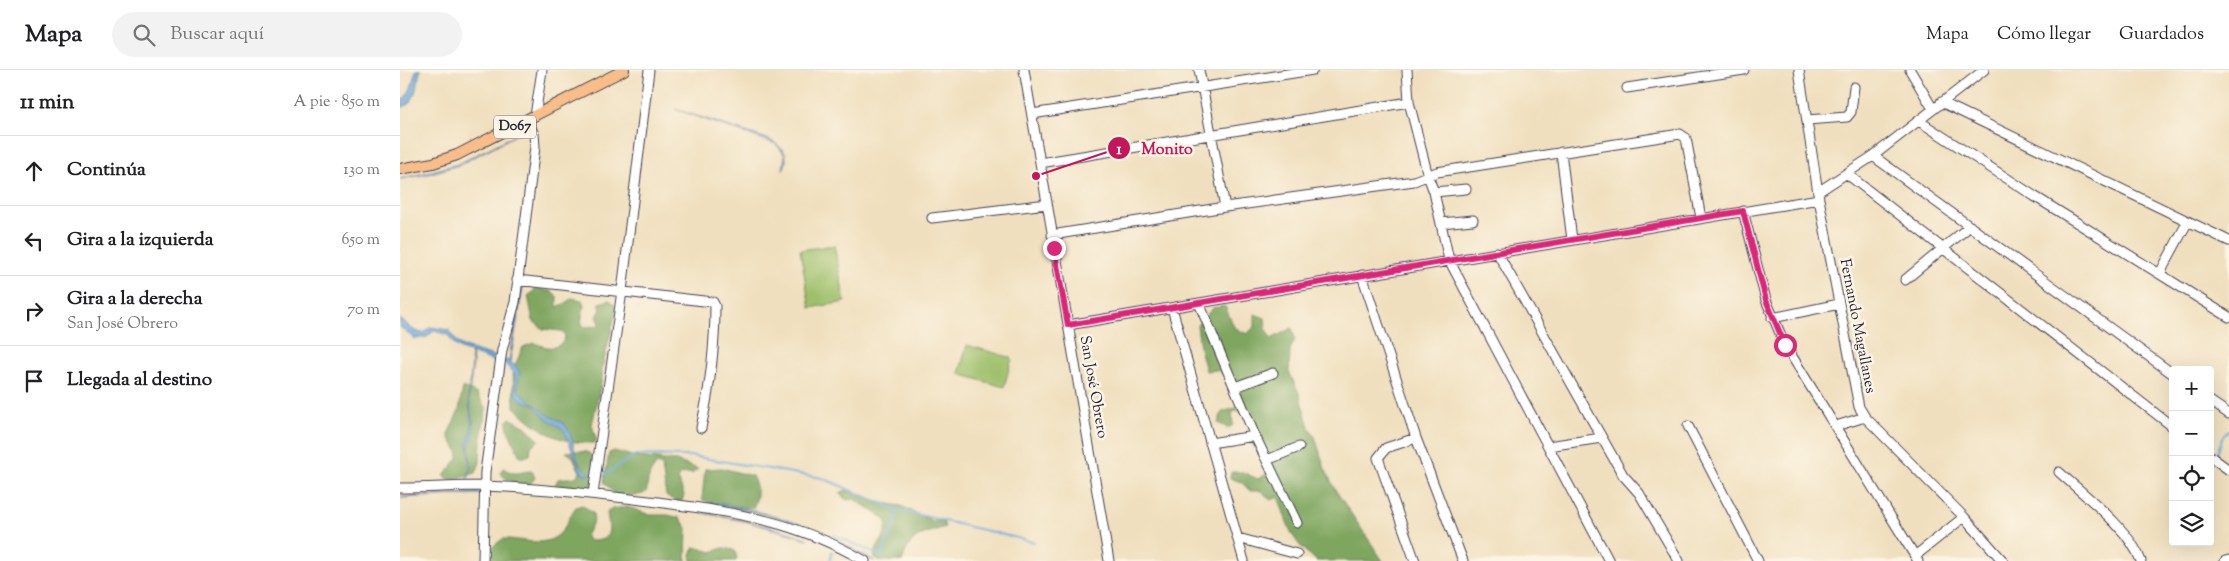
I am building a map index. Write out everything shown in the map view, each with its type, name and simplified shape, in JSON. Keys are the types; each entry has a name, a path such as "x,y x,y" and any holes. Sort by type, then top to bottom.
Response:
{"main road":[{"name":"D067","path":"400,169 433,163 457,155 624,70"}],"street":[{"path":"483,561 484,486 502,350 511,321 535,147 531,118 542,70"},
{"path":"592,494 622,291 648,70"},
{"name":"San José Obrero","path":"1024,70 1109,561"},
{"path":"1199,70 1225,207"},
{"path":"1032,114 1313,70"},
{"path":"1407,70 1409,102 1434,192 1450,260 1608,561"},
{"path":"1627,88 1744,70"},
{"name":"Fernando Magallanes","path":"1799,70 1819,195 1858,407 2003,561"},
{"path":"1910,70 1933,109"},
{"path":"1068,325 1743,211 1819,195 1873,156 1984,70"},
{"path":"1807,120 1847,117 1851,112 1854,87"},
{"path":"1040,163 1409,102"},
{"path":"1942,102 2229,241"},
{"path":"1919,121 2229,317"},
{"path":"1052,235 1225,207 1414,181 1437,172 1682,134 1686,138 1700,218"},
{"path":"1562,152 1572,240"},
{"path":"1873,156 2169,371"},
{"path":"1847,174 2169,424"},
{"path":"1434,192 1466,189"},
{"path":"932,218 1047,204"},
{"path":"1743,211 1766,300 1785,345 1917,558 1964,518"},
{"path":"1441,223 1473,220"},
{"path":"2160,273 2188,221"},
{"path":"1905,280 1970,226"},
{"path":"1497,252 1623,475 1639,493 1679,561"},
{"path":"1362,275 1416,438 1463,561"},
{"path":"517,280 713,302 715,306 715,338 708,397 701,428"},
{"path":"1199,303 1255,436 1296,522"},
{"path":"1772,318 1839,304"},
{"path":"1172,308 1244,561"},
{"path":"1236,388 1272,373"},
{"path":"2214,404 2229,414"},
{"path":"1836,426 1865,416"},
{"path":"1688,426 1758,561"},
{"path":"1210,443 1255,436"},
{"path":"1415,561 1378,458 1386,448 1416,438"},
{"path":"1548,446 1602,438"},
{"path":"1267,460 1299,447"},
{"path":"2214,459 2229,470"},
{"path":"2059,472 2126,535 2137,551 2140,561"},
{"path":"400,488 484,486 592,494 763,518 814,535 865,561"},
{"path":"1238,538 1297,554"},
{"path":"2225,561 2229,560"}],"green space":[{"path":"834,245 845,302 810,308 800,250"},
{"path":"536,288 553,292 557,296 557,307 568,302 571,298 582,300 584,306 581,322 584,327 596,326 600,323 597,317 601,309 599,303 610,300 617,308 602,368 602,379 592,425 597,442 569,441 559,438 533,423 514,407 513,370 523,347 534,343 553,347 564,341 565,335 561,331 543,329 533,321 528,296"},
{"path":"1225,306 1234,327 1247,334 1255,326 1255,314 1265,318 1266,329 1271,339 1292,328 1295,339 1290,350 1289,372 1299,393 1309,427 1315,437 1325,469 1336,491 1383,561 1316,561 1294,538 1278,497 1270,500 1262,491 1250,491 1241,482 1230,478 1231,472 1242,472 1258,479 1268,473 1269,467 1248,436 1247,432 1257,428 1253,417 1237,410 1232,413 1233,425 1228,428 1218,423 1222,412 1239,407 1235,383 1218,370 1206,371 1197,325 1213,308"},
{"path":"967,345 1012,358 1004,387 959,374"},
{"path":"463,387 477,394 486,409 481,438 480,462 476,473 460,479 452,479 444,476 458,458 458,452 449,437 449,432 459,410"},
{"path":"510,418 526,427 539,440 531,446 530,455 524,457 519,455 508,430 507,421"},
{"path":"614,451 636,457 676,461 698,469 693,473 681,474 678,479 684,495 682,501 666,496 662,466 657,464 648,480 645,492 640,495 616,496 604,482 609,453"},
{"path":"566,452 588,452 593,457 593,486 574,490 564,489 555,485 558,479 576,477 580,472 573,457"},
{"path":"503,468 515,473 532,471 535,478 529,485 517,483 502,476 500,473"},
{"path":"722,468 752,476 757,492 753,508 735,506 717,508 702,499 705,469"},
{"path":"846,490 877,502 901,506 932,521 943,521 945,527 918,537 905,552 902,561 880,561 874,557 885,534 885,519 854,499 844,499 840,493"},
{"path":"582,505 593,513 594,520 586,536 590,541 597,541 608,534 607,513 610,509 628,507 650,515 668,515 680,518 687,528 686,561 488,561 490,551 503,539 542,542 556,537 564,528 576,507"},
{"path":"695,547 712,552 728,548 735,551 737,558 736,561 692,561 691,554"}],"water":[{"path":"416,70 421,70 413,98 406,106 400,108 400,101 407,95"},
{"path":"675,109 770,140 775,143 779,146 785,154 786,159 783,170 785,155 776,144"},
{"path":"527,129 459,165 428,174 400,179 458,164"},
{"path":"521,282 524,282 510,362 519,371 518,390 543,411 566,426 572,438 580,465 590,473 589,476 581,472 564,430 546,418 532,404 521,400 515,394 515,375 501,359 509,361"},
{"path":"400,319 413,330 424,333 430,327 449,330 457,342 465,347 497,357 496,362 471,353 473,362 469,397 474,430 469,449 472,468 467,481 470,468 468,443 472,428 468,397 472,363 470,352 462,350 452,342 448,335 434,331 427,337 415,339 400,327"},
{"path":"481,492 481,494 400,498 400,497"},
{"path":"711,502 757,511 802,525 837,540 875,561 822,535 790,522 710,504"},
{"path":"703,513 756,523 808,539 748,522"}],"waterway":[{"path":"2217,453 2224,434 2229,430"},
{"path":"603,476 635,455 691,456 822,478 898,510 1034,542"},
{"path":"834,535 881,556 895,524 898,510"},
{"path":"830,561 832,551"}],"place":[{"name":"Monito","path":"1036,176"}],"route":[{"path":"1054,248 1068,325 1743,211 1766,300 1785,345"}]}
